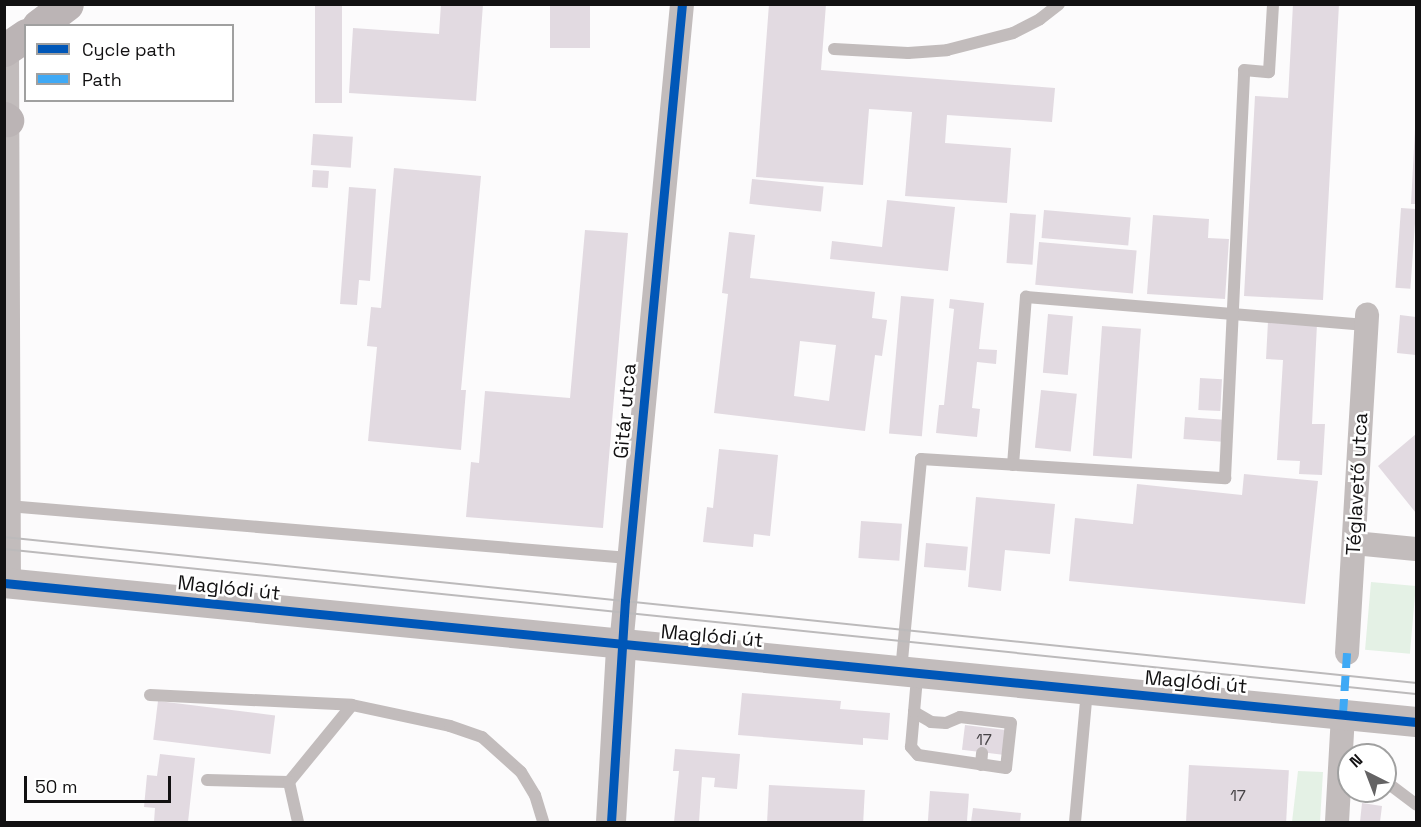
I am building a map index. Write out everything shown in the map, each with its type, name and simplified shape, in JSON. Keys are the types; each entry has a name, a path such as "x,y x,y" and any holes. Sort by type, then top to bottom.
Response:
{"main road":[{"path":"41,24 67,4"}],"street":[{"name":"Gitár utca","path":"611,822 621,646 682,4"},
{"path":"7,583 6,119 12,45"},
{"name":"Téglavető utca","path":"1347,653 1367,320"},
{"path":"1354,543 1416,549"},
{"name":"Maglódi út","path":"7,583 621,646 1416,722"},
{"path":"1343,714 1344,743"},
{"path":"1336,822 1339,803"}],"lane":[{"path":"834,49 908,53 947,50 1013,33 1040,20 1059,4"},
{"path":"914,712 931,722 946,723 960,717 986,724 1011,723 1006,768 982,759 929,759 911,747 914,712 909,673 921,459 1225,478 1244,70 1269,72 1273,4"},
{"path":"1013,465 1026,297 1233,314 1367,320"},
{"path":"8,506 629,558"},
{"path":"1075,822 1087,690"},
{"path":"150,695 352,705 450,726 482,737 521,772 535,795 543,822"},
{"path":"289,782 352,705"},
{"path":"207,780 289,782"},
{"path":"289,782 298,822"},
{"path":"1397,790 1416,804"}],"shaded area":[{"path":"1371,582 1416,586 1410,654 1365,650"},
{"path":"1298,771 1323,772 1320,822 1292,822"}],"building":[{"path":"315,4 342,4 342,103 315,103"},
{"path":"441,4 483,4 476,101 349,93 353,28 439,34"},
{"path":"550,4 590,4 590,48 550,48"},
{"path":"769,4 826,4 821,70 1055,88 1052,122 947,115 945,143 1011,148 1007,203 905,196 912,112 869,109 863,185 756,177"},
{"path":"1293,4 1339,4 1323,300 1244,296 1255,96 1288,98"},
{"path":"1415,129 1416,204 1411,204"},
{"path":"313,134 353,137 351,168 311,165"},
{"path":"394,168 481,176 461,390 466,390 461,450 368,441 377,347 367,346 371,307 381,308"},
{"path":"313,170 329,171 328,188 312,187"},
{"path":"752,179 824,187 821,211 749,204"},
{"path":"349,187 376,189 370,281 359,280 357,305 340,304"},
{"path":"887,200 955,207 948,271 830,259 832,241 882,247"},
{"path":"1401,208 1416,209 1410,289 1395,288"},
{"path":"1044,210 1131,218 1128,245 1042,238"},
{"path":"1010,213 1036,215 1032,265 1007,263"},
{"path":"1153,215 1209,219 1208,238 1229,239 1225,299 1147,294"},
{"path":"585,230 628,233 603,528 466,517 471,462 479,463 485,391 570,398"},
{"path":"729,232 755,235 750,278 875,292 872,318 887,320 882,356 875,355 865,431 714,413 728,294 722,293","holes":["800,341 836,345 829,401 794,396"]},
{"path":"1039,242 1137,251 1133,293 1035,285"},
{"path":"901,296 934,299 922,436 889,433"},
{"path":"950,299 984,303 979,349 997,350 996,364 977,362 972,408 980,409 977,437 936,433 939,405 944,405 954,309 949,308"},
{"path":"1048,314 1073,316 1068,375 1043,373"},
{"path":"1400,315 1416,317 1416,355 1397,353"},
{"path":"1268,321 1317,324 1312,424 1325,424 1322,475 1299,474 1300,461 1277,460 1283,360 1266,359"},
{"path":"1102,326 1141,329 1132,458 1093,456"},
{"path":"1200,378 1222,379 1220,411 1198,410"},
{"path":"1041,390 1077,394 1071,451 1035,448"},
{"path":"1185,417 1224,420 1222,442 1183,439"},
{"path":"1416,434 1416,513 1378,466"},
{"path":"719,449 778,455 770,536 754,534 753,547 703,542 707,507 713,508"},
{"path":"1244,474 1318,481 1305,604 1069,581 1075,518 1133,524 1137,484 1242,495"},
{"path":"976,497 1055,504 1050,554 1005,550 1001,591 968,587"},
{"path":"861,521 902,524 899,561 858,558"},
{"path":"926,543 968,547 966,571 924,567"},
{"path":"742,693 841,701 840,709 890,713 888,740 863,738 863,745 738,735"},
{"path":"158,701 275,715 270,754 153,740"},
{"path":"965,725 1006,730 1003,755 962,750"},
{"path":"675,749 740,754 737,789 714,787 715,778 702,777 699,822 674,822 679,771 673,771"},
{"path":"160,754 195,758 188,822 154,822 155,808 144,807 147,775 157,776"},
{"path":"1189,765 1289,770 1286,822 1186,822"},
{"path":"769,785 865,790 863,822 767,822"},
{"path":"930,791 969,794 967,822 928,822"},
{"path":"1362,803 1382,806 1380,822 1360,822"},
{"path":"973,808 1021,813 1020,822 971,822"}],"tram line":[{"path":"4,537 1416,683"},
{"path":"4,549 1416,694"}],"marked path":[{"path":"1343,714 1347,653"}],"cycle path":[{"path":"611,822 625,600 682,4"},
{"path":"4,583 1416,722"}]}
